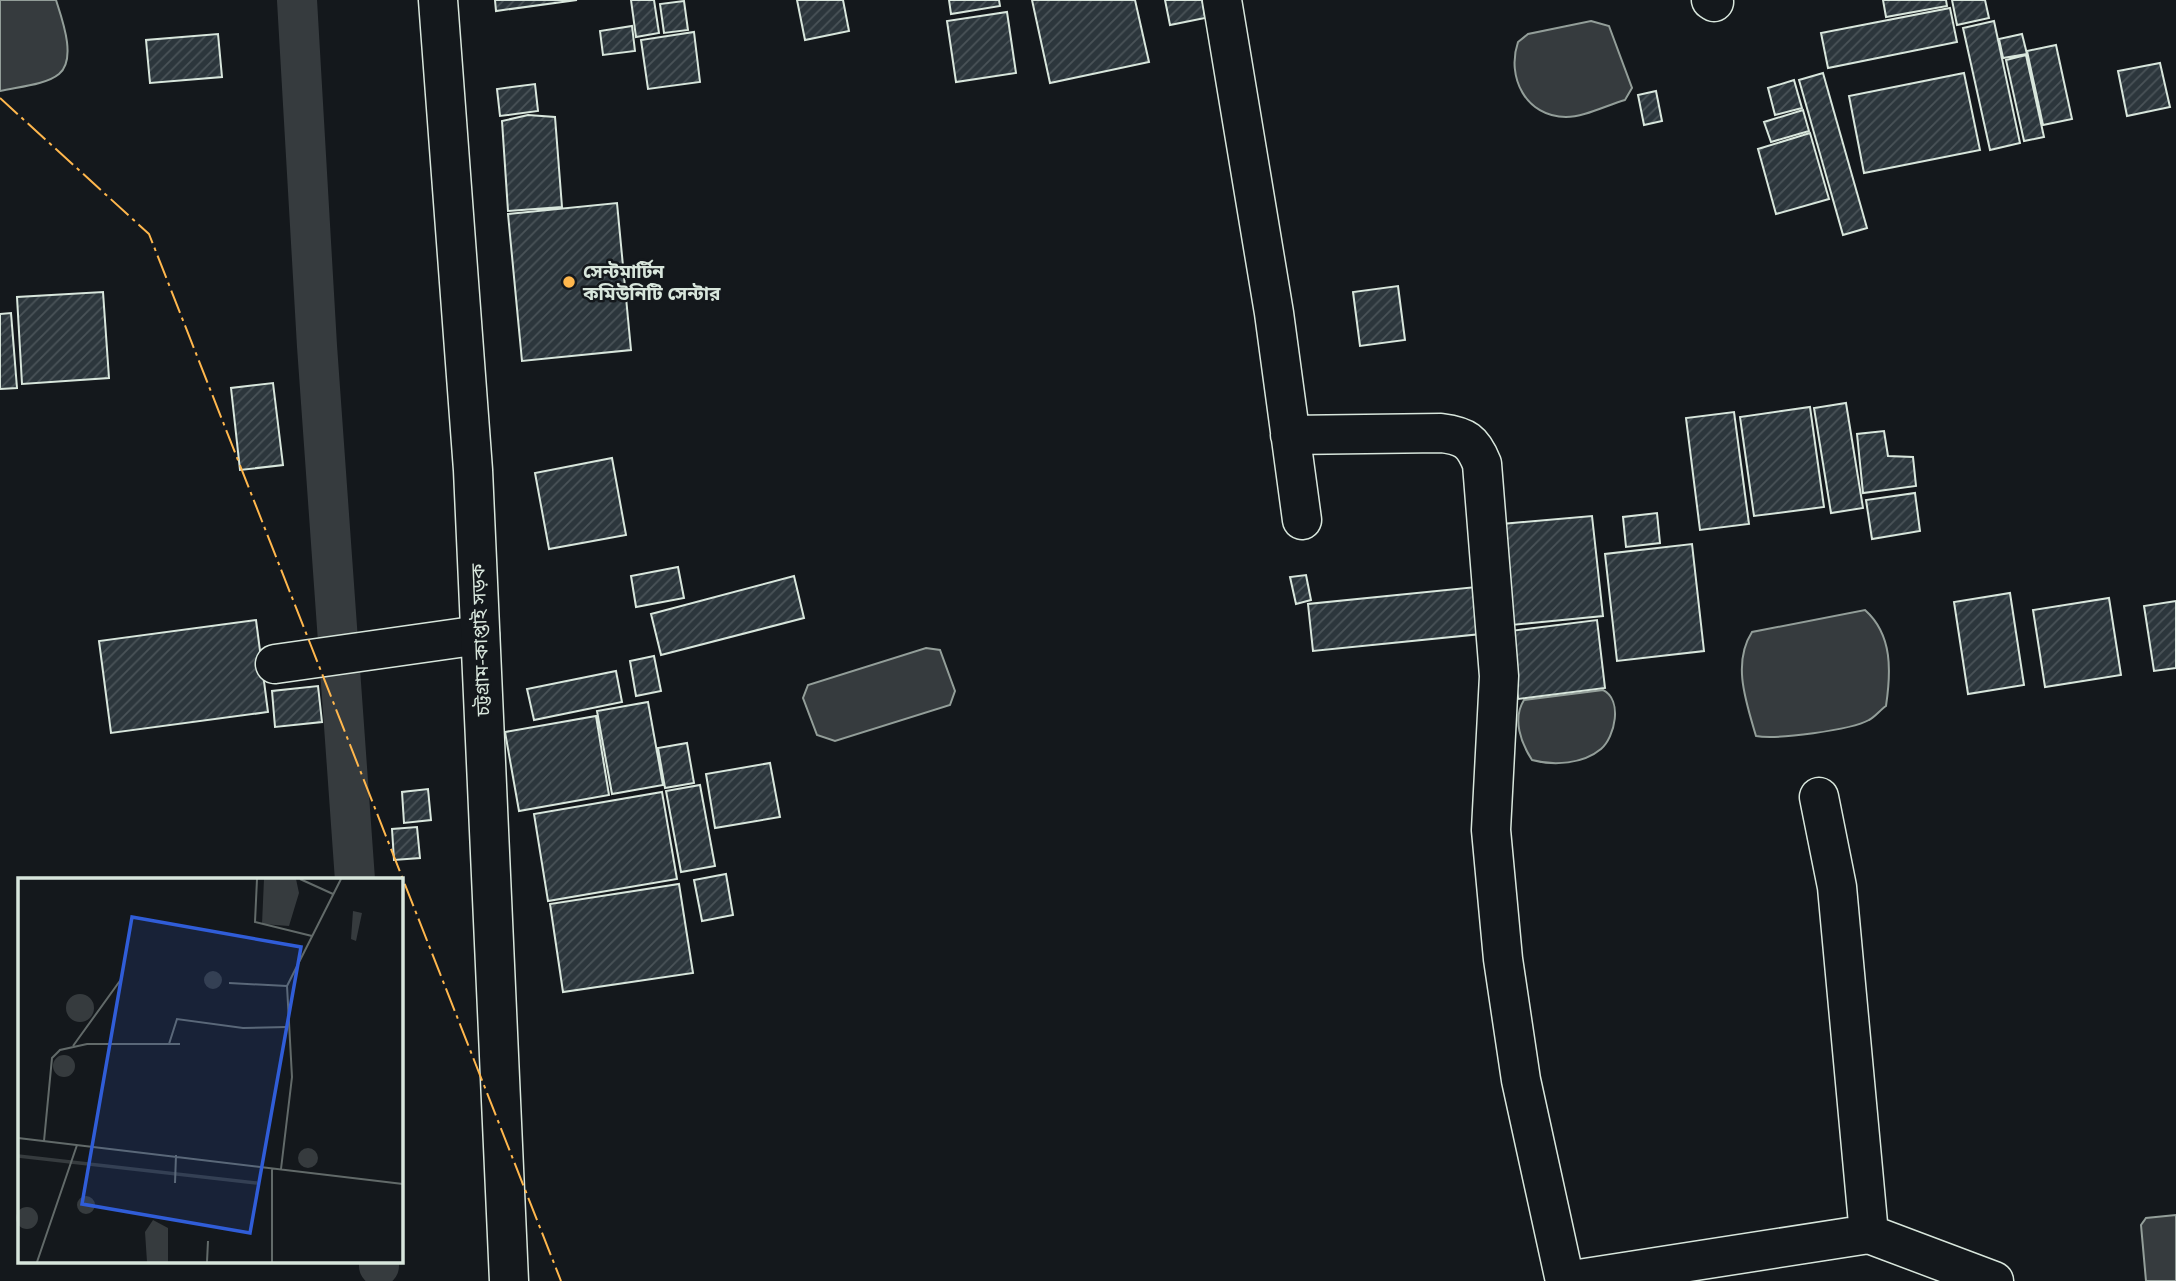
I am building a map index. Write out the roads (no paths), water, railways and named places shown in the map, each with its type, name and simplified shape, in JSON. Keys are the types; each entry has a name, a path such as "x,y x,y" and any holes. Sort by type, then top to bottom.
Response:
{"street":[{"name":"চট্টগ্রাম-কাপ্তাই সড়ক","path":"438,0 473,470 509,1281"},
{"path":"1222,0 1272,299 1301,520"},
{"path":"1290,435 1441,433 1462,436 1475,445 1482,464 1499,676 1491,830 1503,958 1521,1080 1566,1281 1869,1234 1993,1281"},
{"path":"275,664 480,635"},
{"path":"1819,797 1837,887 1869,1234"}],"waterway":[{"path":"297,0 317,346 355,878"}],"place":[{"name":"সেন্টমার্টিন কমিউনিটি সেন্টার","path":"569,282"}]}
